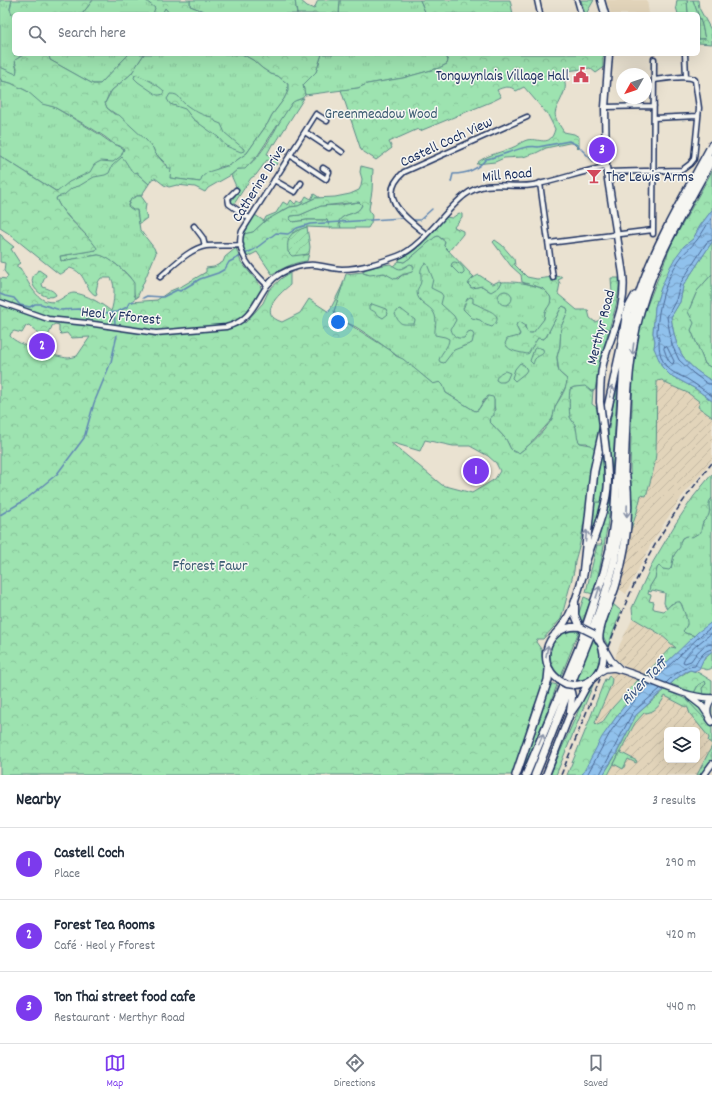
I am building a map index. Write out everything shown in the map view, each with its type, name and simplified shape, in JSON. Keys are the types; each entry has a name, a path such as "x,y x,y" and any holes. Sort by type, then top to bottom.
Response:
{"highway":[{"path":"583,575 594,471 627,311 643,282 664,236 712,145"},
{"path":"535,775 588,642 610,578 615,557 620,520 628,382 633,344 640,311 661,255 712,159"},
{"path":"526,775 579,648 601,585 607,561 614,522 624,363 630,328 643,282"},
{"path":"598,639 599,631 616,586 625,544 628,496 624,459"},
{"path":"516,775 548,680 549,670"}],"main road":[{"path":"601,0 604,12"},
{"name":"Merthyr Road","path":"555,634 562,627 575,602 607,493 608,468 600,402 600,382 604,363 616,328 624,289 607,170 605,107 609,56"},
{"name":"Merthyr Road","path":"575,602 575,614 580,627"},
{"path":"592,679 584,684 566,684 559,680 549,670 546,659 547,651 555,634 566,628 580,627 587,629 598,639 611,660 621,670"},
{"path":"598,639 604,654 604,660 598,673"},
{"path":"546,775 570,714 586,686 598,673 608,668 621,670 686,694 712,698 708,708 708,715"},
{"path":"566,684 572,697 570,714"},
{"path":"686,694 702,706 712,722"}],"street":[{"path":"537,0 540,12"},
{"path":"577,0 580,12"},
{"path":"654,80 686,77 685,56"},
{"path":"549,243 617,234 653,232 654,59"},
{"name":"Mill Road","path":"267,285 280,274 309,265 333,269 347,269 365,266 400,255 411,249 458,201 473,190 489,185 531,185 593,169 653,172 677,171 686,168 694,159 699,108 694,80 686,77"},
{"path":"605,107 654,106"},
{"name":"Catherine Drive","path":"267,285 249,266 243,254 240,235 249,218 316,114 327,121"},
{"path":"654,118 698,116"},
{"name":"Castell Coch View","path":"426,234 402,214 394,203 392,191 399,176 404,172 527,117"},
{"path":"305,132 329,148 332,144 342,152"},
{"path":"290,155 326,179 329,172 323,168"},
{"path":"274,180 295,192 301,184"},
{"path":"540,183 553,278"},
{"path":"236,190 228,198 228,204 249,218"},
{"path":"194,226 204,238 205,246"},
{"path":"160,277 181,259 205,246 241,245"},
{"name":"Heol y Fforest","path":"0,302 48,319 156,333 226,327 233,325 242,321 254,307 267,285"},
{"path":"704,775 712,764"}],"shaded area":[{"path":"606,0 647,0 649,12 610,12"},
{"path":"662,380 667,384 688,393 700,402 698,407 712,417 712,460 681,498 663,525 649,548 626,594 618,588 623,575 630,532 641,495 646,496 656,454 655,409 657,381"},
{"path":"633,618 660,634 677,649 647,676 626,668 615,658"},
{"path":"611,671 638,680 613,707 602,723 597,725 595,723 596,720 611,685 612,679 609,675"},
{"path":"666,694 678,696 712,732 712,746 697,775 608,775 635,723 648,708"}],"green space":[{"path":"0,0 12,0 10,9 12,14 12,56 21,56 15,63 17,70 16,75 0,67"},
{"path":"12,0 93,0 84,12 12,12 12,14 10,9"},
{"path":"93,0 159,0 168,12 84,12"},
{"path":"145,0 190,0 190,6 206,12 168,12 165,8 163,12 154,12 155,8"},
{"path":"190,0 295,0 297,12 206,12 190,6"},
{"path":"295,0 300,0 307,6 314,9 318,0 340,0 339,12 297,12"},
{"path":"340,0 420,0 425,12 339,12"},
{"path":"420,0 510,0 513,12 425,12"},
{"path":"581,0 594,0 587,12 584,12"},
{"path":"677,0 687,0 688,12 677,12 676,7"},
{"path":"687,0 693,0 697,12 688,12"},
{"path":"693,0 698,0 699,8 711,30 712,44 700,43 700,39 705,39 700,19 700,12 697,12"},
{"path":"700,19 702,25 705,39 700,39"},
{"name":"Fforest Fawr","path":"22,56 49,56 50,60 93,84 100,84 127,56 143,56 131,74 112,90 105,103 107,108 114,114 119,115 146,140 168,168 171,168 170,178 200,182 202,177 208,172 230,165 247,153 288,91 288,84 246,56 321,56 316,72 303,85 305,95 292,103 258,155 245,169 238,169 231,175 208,188 205,192 195,187 177,185 169,187 155,178 152,179 149,184 138,174 138,172 132,172 122,157 112,166 109,173 94,177 79,186 72,188 64,195 57,197 56,199 65,213 97,248 96,250 60,256 61,261 98,255 107,258 118,266 134,283 134,295 136,298 130,302 157,300 170,291 206,272 206,268 214,267 223,262 225,257 236,248 241,262 260,285 263,293 242,321 245,323 263,303 269,290 290,273 290,285 280,294 270,309 271,314 275,319 282,322 300,313 309,299 329,312 343,284 334,311 336,316 390,350 396,356 403,359 433,384 440,382 446,393 475,411 478,410 488,396 493,397 494,415 489,421 505,438 513,451 519,453 545,429 552,419 556,405 565,389 567,379 559,372 557,357 560,346 561,327 568,311 567,308 563,306 561,308 546,337 543,339 538,338 529,353 527,354 509,349 505,344 507,339 519,336 520,334 516,326 517,323 520,322 523,324 527,332 533,333 544,319 545,312 551,299 542,288 522,282 521,275 511,266 493,242 495,240 502,245 514,259 515,265 527,277 537,279 561,276 562,278 558,280 560,283 558,294 577,310 588,310 590,318 595,322 600,320 601,313 612,293 611,278 619,278 619,291 595,390 591,391 585,386 570,389 570,417 575,426 578,440 580,443 591,445 595,450 587,509 574,571 561,619 543,639 537,639 536,642 541,649 546,681 534,707 530,720 530,727 513,775 0,775 0,278 6,279 8,276 4,271 5,263 0,262 0,233 4,239 14,247 11,249 20,263 17,267 20,268 34,291 44,300 50,302 57,301 74,293 89,297 111,311 114,285 111,278 101,278 98,282 96,291 97,294 95,295 88,288 79,273 75,270 70,268 59,274 0,228 0,156 57,192 69,182 90,172 97,163 101,161 113,162 121,156 124,149 54,107 42,104 27,91 11,83 2,81 0,78 0,67 16,74 17,70 15,60","holes":["55,324 59,325 59,332 61,334 67,333 71,338 90,337 77,356 68,358 46,353 28,347 10,336 14,331 22,333 26,326 29,325 38,333 37,339 41,340 47,337 52,326","425,440 453,446 470,446 488,456 496,463 500,471 495,479 472,493 442,485 390,442 420,451"]},
{"path":"49,56 127,56 100,84 93,84 50,60"},
{"path":"143,56 246,56 288,84 288,91 247,153 230,165 220,167 200,182 170,178 167,165 155,153 153,148 124,120 107,108 105,103 112,90 131,74"},
{"path":"321,56 447,56 448,61 447,64 439,68 403,78 367,84 358,88 305,95 303,85 316,72"},
{"name":"Greenmeadow Wood","path":"447,56 604,56 603,68 596,73 590,68 567,71 563,73 565,90 555,115 564,132 574,134 579,137 579,149 573,143 569,143 546,148 523,157 504,158 495,162 476,164 484,158 516,146 526,140 531,139 544,141 550,139 553,135 555,129 548,115 524,87 516,91 509,87 504,87 497,90 501,97 493,101 420,131 418,129 389,142 392,148 376,160 361,150 341,90 358,88 367,84 403,78 439,68 447,64"},
{"path":"135,75 158,86 164,91 163,94 157,95 138,82 134,78"},
{"path":"0,78 2,81 11,83 27,91 47,105 54,107 90,128 110,142 124,149 122,156 132,172 138,172 140,176 149,184 141,196 137,196 129,202 128,206 137,210 140,230 154,248 156,253 137,298 129,276 116,264 102,256 98,255 61,261 60,256 96,250 87,236 60,206 56,199 59,193 0,156"},
{"path":"170,94 178,96 185,104 198,112 212,117 216,122 221,124 225,133 244,149 244,151 241,152 226,146 218,137 193,119 185,109 170,104 167,99"},
{"path":"304,98 267,154 278,161 276,165 267,160 256,175 251,178 234,204 230,203 238,191 231,175 238,169 244,168 250,164 256,158 268,142 292,103"},
{"path":"361,166 373,169 369,209 372,216 371,223 368,228 341,228 339,221 341,218 357,211 362,205 359,202 321,206 300,215 291,216 290,219 293,222 327,220 330,228 307,227 292,233 303,255 309,254 307,261 293,264 272,274 257,252 247,257 243,243 244,234 253,232 265,221 290,207 298,206 315,198 335,197 350,194 359,190 362,179 360,172"},
{"path":"712,171 712,210 700,226 693,239 684,246 661,288 655,307 653,333 655,341 654,348 670,375 696,389 712,401 712,417 698,407 700,402 688,393 667,384 662,380 657,381 655,464 646,496 641,495 630,532 632,505 630,469 633,375 640,323 672,243"},
{"path":"314,194 320,198 315,198 298,206 290,207 265,221 253,232 244,234 255,215 264,221 266,217 276,213 283,202 288,205 291,200 295,204 297,201 302,203 306,196 311,199"},
{"path":"141,196 146,203 145,211 147,218 139,224 137,210 133,210 128,206 131,199"},
{"path":"359,202 362,205 357,211 341,218 339,221 341,228 330,228 327,220 293,222 289,219 291,216 300,215 320,206"},
{"path":"459,213 462,214 462,217 454,227 463,231 463,234 449,251 444,246 445,241 438,236 404,262 399,261 400,258 434,231 446,217 452,218"},
{"path":"307,227 310,247 309,254 292,256 288,252 289,238 297,231"},
{"path":"438,236 445,242 444,246 474,277 471,280 470,287 482,286 489,291 499,287 502,282 514,282 539,287 550,295 550,305 545,312 541,324 533,333 527,332 525,325 516,326 520,334 517,337 512,338 512,350 517,351 530,349 538,337 543,339 546,337 561,308 563,306 567,308 568,311 561,327 560,346 557,357 558,369 567,379 567,384 555,407 553,418 529,445 519,453 511,450 505,438 489,421 495,410 494,400 484,400 478,410 475,411 446,393 440,383 433,384 376,340 341,319 334,311 346,274 363,272 369,275 382,273 398,279 402,275 408,274 404,267 399,270 393,266 399,261 404,262"},
{"path":"712,242 712,274 697,291 688,312 694,323 691,330 705,364 712,368 712,381 687,362 682,355 675,339 671,317 680,302 683,286"},
{"path":"454,262 463,267 464,273 462,275 451,266"},
{"path":"425,263 427,264 433,279 431,288 441,293 443,296 441,304 454,316 456,320 451,329 453,334 459,338 464,338 468,332 471,331 474,335 472,343 454,350 444,363 440,362 439,360 441,354 448,345 449,339 435,335 436,319 434,313 419,299 417,291 421,282 421,270"},
{"path":"390,264 400,269 410,264 414,267 412,272 395,279 384,273 370,275 363,273 367,268"},
{"path":"39,270 46,275 42,284 43,287 52,291 56,295 52,297 46,296 41,294 33,286 32,281 34,275"},
{"path":"712,274 712,368 705,364 691,330 688,312 697,291"},
{"path":"479,275 493,284 499,281 502,282 499,287 491,292 482,286 472,288 468,284 473,278"},
{"path":"502,291 508,291 512,295 512,301 508,305 502,305 498,301 498,295"},
{"path":"470,297 473,298 473,303 496,315 496,322 492,327 486,325 480,320 472,318 463,309 467,299"},
{"path":"372,304 386,309 388,314 383,318 381,317 369,309 369,306"},
{"path":"399,309 415,320 414,324 402,324 398,321 395,314"},
{"path":"537,347 543,349 543,353 535,359 533,364 530,361 534,349"},
{"path":"520,363 524,365 527,370 515,381 512,378 515,369"},
{"path":"505,371 510,373 507,380 504,382 499,382 496,380 499,374"},
{"path":"618,378 609,514 606,513 611,479 608,434"},
{"path":"585,385 593,391 592,404 597,408 600,430 595,450 587,443 580,443 577,438 575,426 570,417 570,389"},
{"path":"602,452 604,477 601,502 592,502"},
{"path":"712,474 712,498 709,504 709,514 703,522 701,532 692,537 686,536 682,538 680,547 674,555 671,568 669,570 663,569 659,566 657,568 655,578 650,586 648,594 651,595 649,601 654,602 654,609 664,611 673,603 680,602 687,622 687,625 683,631 695,636 651,677 645,675 671,647 676,648 660,634 633,618 632,608 653,562 676,523 694,496"},
{"path":"712,498 712,622 695,636 683,631 687,625 680,602 671,604 667,609 664,603 665,593 652,590 651,592 648,591 655,578 657,568 659,566 663,569 671,568 674,555 682,538 702,526 710,511 709,504"},
{"path":"592,502 601,502 588,547"},
{"path":"606,513 609,514 606,534 601,564 593,594 586,592 597,545 601,545 602,542 599,537"},
{"path":"584,597 591,600 582,622 578,616"},
{"path":"613,604 621,611 608,646 602,634"},
{"path":"572,631 579,631 561,676 552,664 550,657 551,650 553,643 558,638"},
{"path":"593,638 599,652 600,659 598,666 594,672 583,680 575,681"},
{"path":"712,651 712,668 706,670 699,666"},
{"path":"690,670 699,673 712,681 712,693 709,695 703,695 702,688 706,684 705,681 698,685 694,693 671,684 677,678"},
{"path":"609,675 612,679 611,685 596,720 595,723 597,725 602,723 613,707 638,680 646,683 622,709 608,729 582,775 567,775 605,679 607,680"},
{"path":"705,681 705,695 712,693 712,728 686,699 688,690 694,693 698,685"},
{"path":"550,683 557,685 535,742 520,775 518,775"},
{"path":"593,685 556,775 550,775 583,700"},
{"path":"665,690 686,699 705,719 712,728 712,744 708,741 708,736 690,714 688,708 665,696 657,708 651,712 644,713 635,723 608,775 603,775 616,755 636,715"},
{"path":"712,746 712,764 704,775 697,775"},
{"path":"620,752 637,761 636,763 628,759 623,769 614,764"}],"water":[{"path":"712,210 712,242 683,286 680,302 671,317 675,339 682,355 687,362 712,381 712,401 696,389 670,375 662,367 654,348 655,341 653,333 655,307 670,267 684,246 693,239 700,226"},
{"path":"712,622 712,651 704,658 699,669 685,672 636,715 616,754 603,775 582,775 602,737 622,709 698,632"}],"waterway":[{"path":"451,182 453,174 467,172 479,166 486,159 526,147 538,147 569,141 577,145 593,161"},
{"path":"414,220 420,220 432,209"},
{"path":"143,298 147,296 163,297 177,290 180,291 200,279 218,273 225,269 229,262 255,249 276,233 288,234 297,228 310,224 402,218"},
{"path":"0,294 14,298 20,305 30,307 35,304 41,304 60,310 79,309 89,313 117,312 127,307 129,303 134,301"},
{"path":"114,313 115,323"},
{"path":"0,515 25,500 57,474 84,438 94,403 111,362 117,335"}],"railway":[{"path":"608,647 632,589 656,542 692,489 712,463"},
{"path":"561,775 600,679"}],"place":[{"name":"Tongwynlais Village Hall","path":"581,75"},
{"name":"Ton Thai street food cafe","path":"602,150"},
{"name":"The Lewis Arms","path":"594,176"},
{"name":"Forest Tea Rooms","path":"42,346"},
{"name":"Castell Coch","path":"476,471"}],"water label":[{"name":"River Taff","path":"643,680"}]}
